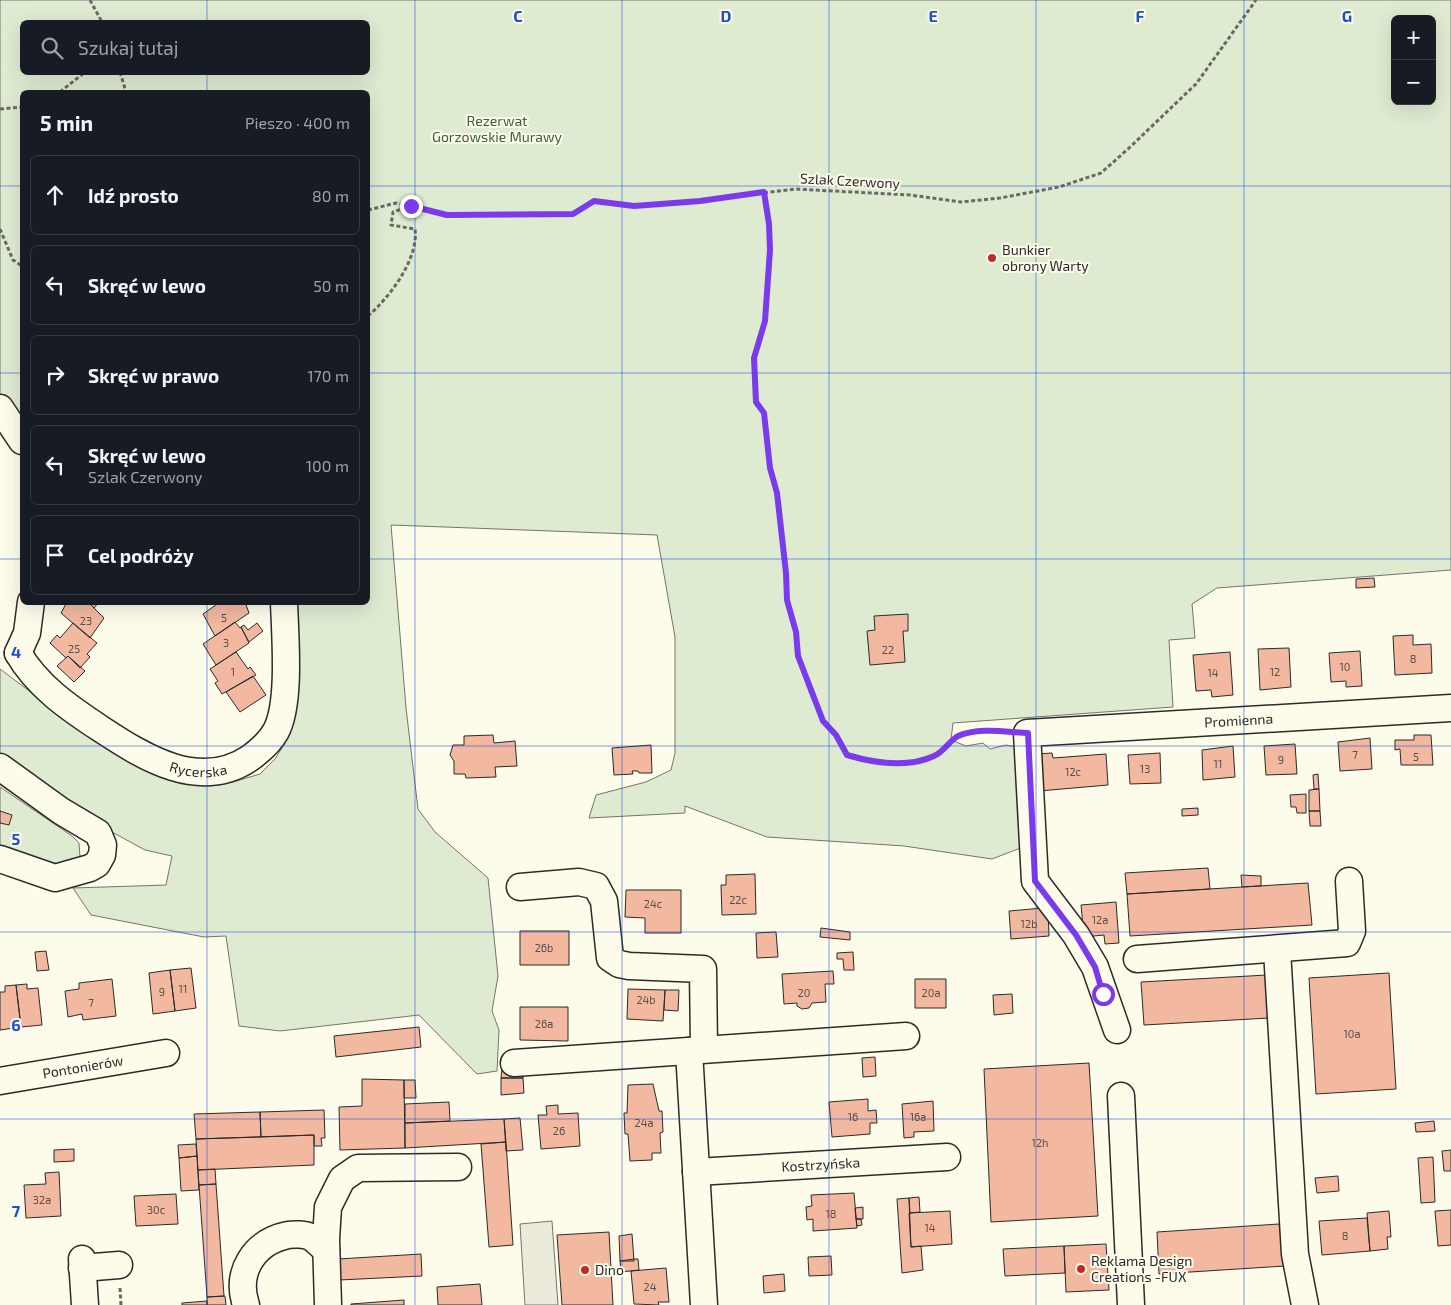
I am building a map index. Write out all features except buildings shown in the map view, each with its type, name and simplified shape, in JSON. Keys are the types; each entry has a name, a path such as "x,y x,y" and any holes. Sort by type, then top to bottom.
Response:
{"street":[{"path":"0,408 20,435"},
{"path":"9,653 27,633 31,605"},
{"name":"Rycerska","path":"9,653 68,707 126,746 157,762 191,772 213,772 236,767 262,749 277,730 286,691 284,605"},
{"name":"Promienna","path":"1028,733 1451,708"},
{"path":"1028,733 1035,881 1076,935 1095,967 1117,1030"},
{"path":"0,767 61,811 98,833 103,845 102,854 97,864 90,868 55,878 0,859"},
{"path":"1137,959 1276,950 1347,943 1352,931 1349,881"},
{"path":"520,887 580,882 596,886 604,901 610,958 619,964 629,966 703,969 697,1050 696,1172 704,1305"},
{"path":"1276,950 1295,1254 1305,1305"},
{"path":"514,1063 906,1036"},
{"name":"Pontonierów","path":"0,1081 166,1053"},
{"path":"1121,1096 1131,1305"},
{"name":"Kostrzyńska","path":"696,1172 946,1157"},
{"path":"328,1305 326,1250 328,1207 342,1179 358,1168 458,1167"},
{"path":"246,1305 243,1294 243,1277 249,1260 260,1247 276,1238 293,1234 309,1236 326,1250"},
{"path":"85,1305 82,1264 118,1265"}],"path":[{"path":"90,0 101,20"},
{"name":"Szlak Czerwony","path":"370,210 396,203 447,215 573,214 594,201 634,206 700,201 795,189 910,195 961,202 1030,193 1059,187 1101,173 1196,84 1256,0"},
{"path":"62,90 81,75"},
{"path":"121,75 125,90"},
{"path":"0,109 20,107"},
{"path":"764,192 769,224 770,250 765,321 754,358 756,402 764,413 770,468 777,493 786,573 787,600 796,632 798,656 823,721 836,735 847,755 896,764 935,756 957,737 978,731 1028,733"},
{"path":"370,314 396,286 410,254 414,229 390,225 390,220 393,212 411,206"},
{"path":"0,229 13,260 20,265"}],"green space":[{"name":"Rezerwat Gorzowskie Murawy","path":"0,0 1451,0 1451,570 1217,588 1192,604 1195,638 1169,640 1173,707 953,723 951,740 966,746 983,743 990,749 1006,745 1023,748 1023,847 992,859 904,846 767,837 685,806 685,813 589,818 596,795 646,782 671,770 675,753 675,637 657,535 391,525 406,708 418,809 435,832 488,878 498,976 492,1011 499,1030 497,1071 477,1074 419,1015 280,1031 239,1026 226,936 204,937 91,915 73,888 166,885 172,856 145,850 101,826 0,755 0,669 52,708 180,780 212,785 233,782 260,774 275,759 285,743 289,714 294,605 370,605 370,90 20,90 20,413 8,408 0,399"},
{"path":"0,787 72,836 79,843 80,857 67,866 32,861 0,845"}],"shaded area":[{"path":"552,1221 558,1305 525,1305 520,1224"}],"place":[{"name":"Bunkier obrony Warty","path":"992,258"},
{"name":"Reklama Design Creations -FUX","path":"1081,1269"},
{"name":"Dino","path":"585,1270"}],"route":[{"path":"411,206 447,215 535,212 573,214 594,201 634,206 700,201 764,192 769,224 770,250 765,321 754,358 754,380 756,402 764,413 770,468 777,493 786,573 787,600 796,632 798,656 809,689 823,721 836,735 847,755 856,758 896,764 918,761 935,756 957,737 978,731 1028,733 1035,881 1076,935 1095,967 1103,994"}]}
